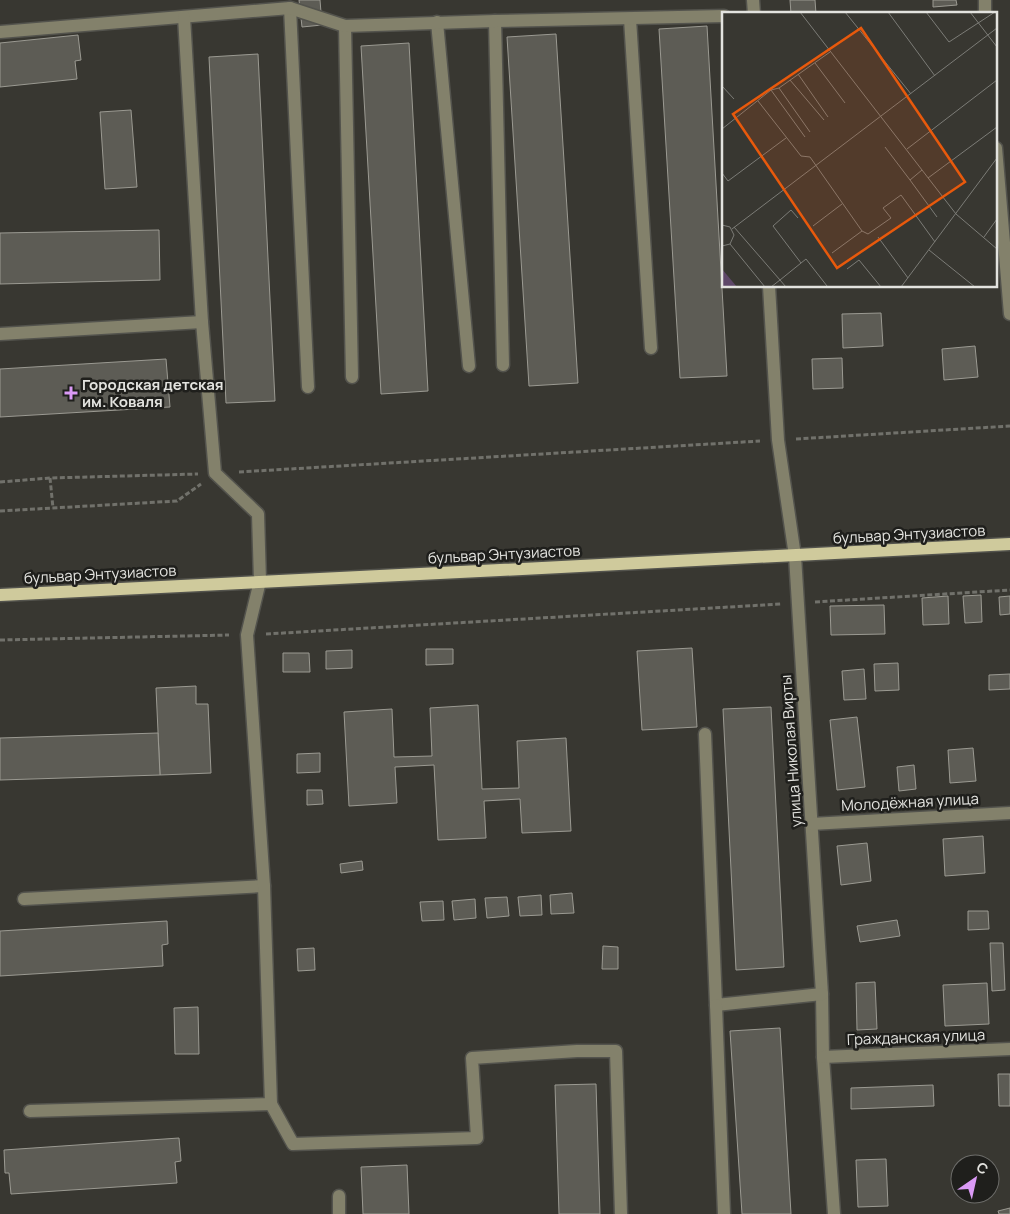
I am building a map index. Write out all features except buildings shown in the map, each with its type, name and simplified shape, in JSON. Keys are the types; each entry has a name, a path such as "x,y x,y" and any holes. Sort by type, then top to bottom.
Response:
{"main road":[{"name":"бульвар Энтузиастов","path":"0,595 1010,544"}],"street":[{"path":"290,8 308,387"},
{"path":"0,32 290,8 345,26 437,22 722,16"},
{"path":"184,17 202,322 215,474 258,514 260,581 247,635 264,886 271,1104 293,1144 477,1138 472,1058 577,1051 616,1051 621,1214"},
{"path":"630,19 650,348"},
{"path":"495,21 503,366"},
{"path":"437,22 469,366"},
{"path":"345,26 352,377"},
{"path":"998,172 1010,314"},
{"name":"улица Николая Вирты","path":"769,288 778,440 795,556 822,994 823,1057 834,1214"},
{"path":"0,334 202,322"},
{"path":"705,734 724,1214"},
{"name":"Молодёжная улица","path":"811,824 1010,813"},
{"path":"24,899 264,886"},
{"path":"716,1005 822,994"},
{"name":"Гражданская улица","path":"823,1057 1010,1049"},
{"path":"30,1111 271,1104"},
{"path":"339,1196 339,1214"}],"path":[{"path":"0,482 50,478 215,474 1010,426"},
{"path":"0,511 177,501 215,474"},
{"path":"50,478 53,508"},
{"path":"0,640 247,635 1010,590"}],"place":[{"name":"Городская детская им. Коваля","path":"71,393"}]}
